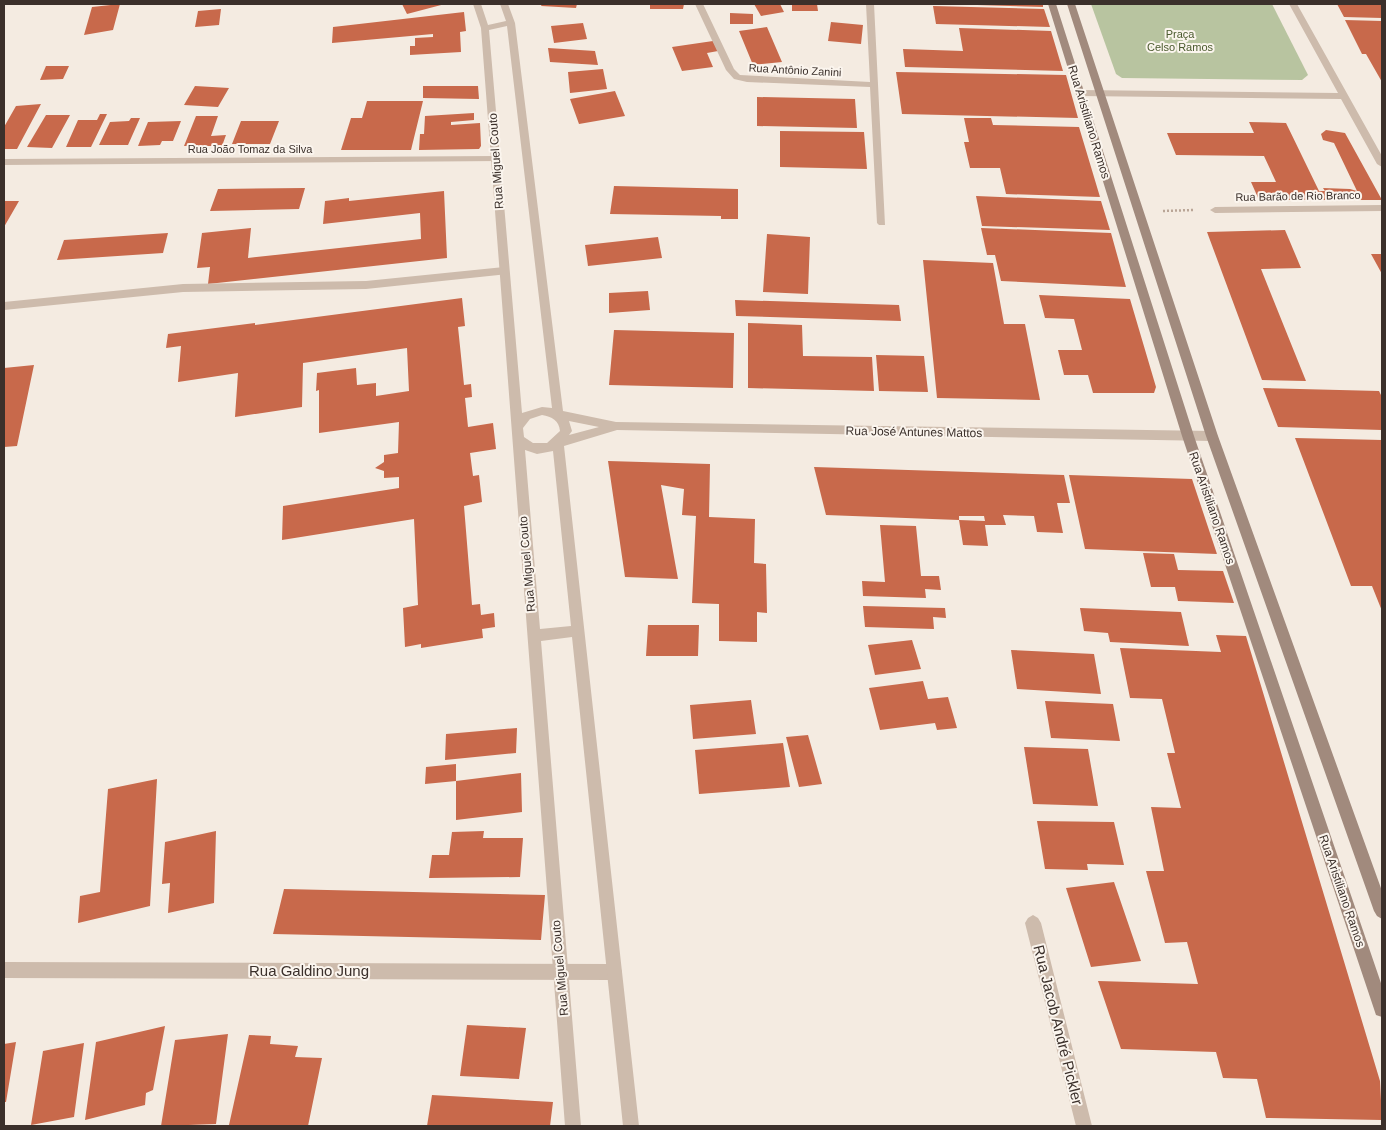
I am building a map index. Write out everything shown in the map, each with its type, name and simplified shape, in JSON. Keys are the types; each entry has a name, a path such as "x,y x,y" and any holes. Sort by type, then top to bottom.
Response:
{"main road":[{"name":"Rua Aristiliano Ramos","path":"1052,4 1188,436 1382,1008"},
{"name":"Rua Aristiliano Ramos","path":"1071,4 1212,436 1382,911"},
{"path":"1108,184 1130,184"}],"street":[{"name":"Rua Miguel Couto","path":"478,4 485,28 573,1126"},
{"path":"504,4 511,23 558,414 563,420 566,431 558,443 551,447 536,449 523,444 516,433 520,421 526,416 542,411 558,414"},
{"name":"Rua Antônio Zanini","path":"699,4 730,70 737,77 747,80 874,85"},
{"path":"870,4 882,223"},
{"path":"1293,4 1382,164"},
{"path":"485,28 511,23"},
{"path":"1080,93 1344,96"},
{"name":"Rua João Tomaz da Silva","path":"4,162 496,159"},
{"name":"Rua Barão de Rio Branco","path":"1215,210 1382,208"},
{"path":"4,306 184,288 366,284 504,271"},
{"name":"Rua José Antunes Mattos","path":"558,414 616,426 1212,436"},
{"name":"Rua José Antunes Mattos","path":"558,443 616,426"},
{"path":"558,443 631,1126"},
{"path":"533,636 578,632"},
{"name":"Rua Jacob André Pickler","path":"1033,923 1084,1126"},
{"name":"Rua Galdino Jung","path":"4,970 614,972"}],"path":[{"path":"1139,211 1215,210"}],"green space":[{"name":"Praça Celso Ramos","path":"1091,4 1272,4 1308,75 1302,80 1122,78 1116,74"}],"building":[{"path":"120,4 113,30 84,35 92,7"},
{"path":"402,4 445,4 407,14"},
{"path":"542,4 577,4 576,8 541,6"},
{"path":"650,4 684,4 683,9 650,9"},
{"path":"754,4 780,4 784,12 761,16"},
{"path":"792,4 817,4 818,11 792,11"},
{"path":"1043,4 1043,7 977,5"},
{"path":"1337,4 1382,4 1382,18 1344,17"},
{"path":"933,6 1044,9 1050,27 936,24"},
{"path":"221,9 219,25 195,27 198,11"},
{"path":"464,12 466,31 460,32 461,52 410,55 410,46 415,46 415,38 433,37 433,34 332,43 333,27"},
{"path":"730,13 753,14 753,24 730,24"},
{"path":"1345,20 1382,21 1382,82 1366,54 1362,54"},
{"path":"831,22 863,25 861,44 828,41"},
{"path":"583,23 587,39 554,43 551,26"},
{"path":"767,27 782,62 753,65 739,31"},
{"path":"959,28 1051,31 1063,71 905,67 903,49 963,51"},
{"path":"713,41 718,51 707,53 713,67 682,71 672,47"},
{"path":"548,48 595,51 598,65 550,62"},
{"path":"46,66 69,66 63,79 40,80"},
{"path":"603,69 607,89 570,93 568,72"},
{"path":"896,72 1066,75 1078,118 902,114"},
{"path":"195,86 229,88 218,107 184,105"},
{"path":"423,86 478,86 479,99 423,98"},
{"path":"615,91 625,116 579,124 570,99"},
{"path":"757,97 855,99 857,128 757,126"},
{"path":"367,101 423,101 411,150 341,150 351,118 362,118"},
{"path":"41,104 17,149 4,149 4,127 16,106"},
{"path":"474,113 474,120 451,122 451,125 480,123 481,146 479,149 419,150 420,134 424,134 425,116"},
{"path":"100,114 107,114 91,147 66,147 78,120 97,120"},
{"path":"46,115 70,115 52,148 27,147"},
{"path":"196,116 218,116 211,136 226,135 222,146 184,146"},
{"path":"131,118 140,118 128,145 99,145 110,122 129,121"},
{"path":"964,118 991,118 993,125 1079,127 1100,197 1006,194 1000,168 970,168 964,142 969,142"},
{"path":"181,121 173,141 162,141 160,145 138,146 148,122"},
{"path":"241,121 279,121 270,144 232,144"},
{"path":"1249,122 1286,123 1319,191 1325,191 1323,188 1357,191 1334,143 1323,140 1321,134 1326,130 1345,133 1382,200 1259,200 1251,182 1276,182 1264,156 1176,155 1167,133 1254,133"},
{"path":"780,131 864,132 867,169 780,167"},
{"path":"614,186 738,189 738,219 721,219 721,216 610,214"},
{"path":"305,188 299,209 210,211 218,189"},
{"path":"444,191 447,258 208,284 210,267 197,268 202,233 251,228 248,258 421,239 420,213 323,224 325,201 349,198 349,201"},
{"path":"976,196 1101,201 1110,230 982,226"},
{"path":"4,201 19,201 4,227"},
{"path":"981,228 1111,233 1126,287 1001,281 995,255 987,255"},
{"path":"1285,230 1301,268 1261,269 1306,381 1262,380 1207,232"},
{"path":"168,233 163,253 57,260 64,240"},
{"path":"767,234 810,237 808,294 763,292"},
{"path":"658,237 662,258 588,266 585,245"},
{"path":"1371,254 1382,254 1382,274"},
{"path":"923,260 993,263 1004,324 1025,324 1040,400 937,398"},
{"path":"648,291 650,310 609,313 609,293"},
{"path":"1039,295 1130,299 1156,387 1154,393 1093,393 1088,375 1064,375 1058,350 1082,350 1074,319 1045,318"},
{"path":"462,298 465,326 458,327 464,385 471,384 472,397 465,398 468,427 493,423 496,449 470,453 473,476 479,475 482,502 464,506 472,605 480,604 481,615 494,613 495,627 482,629 483,638 421,648 421,644 405,647 403,608 418,605 414,519 282,540 283,506 399,488 399,477 384,478 384,471 375,468 384,462 384,455 398,453 399,422 319,433 319,390 316,391 317,373 356,368 357,385 376,383 376,396 409,391 407,348 303,363 302,407 235,417 238,373 178,382 181,346 166,348 168,334 255,323 255,325"},
{"path":"735,300 899,305 901,321 736,316"},
{"path":"748,323 802,325 803,356 872,357 874,391 748,388"},
{"path":"614,330 734,333 733,388 609,385"},
{"path":"876,355 924,356 928,392 879,391"},
{"path":"34,365 17,446 4,447 4,368"},
{"path":"1263,388 1379,391 1382,397 1382,430 1278,427"},
{"path":"1295,438 1382,440 1382,611 1372,586 1351,586"},
{"path":"608,461 710,464 709,517 755,519 754,563 766,564 767,613 757,612 757,642 719,641 719,604 692,603 696,516 682,515 684,489 661,485 678,579 625,577"},
{"path":"814,467 1064,475 1070,503 1057,503 1063,533 1037,532 1034,516 1003,515 1006,525 985,525 988,546 963,545 959,520 826,515","holes":["959,516 984,516 985,521 959,520"]},
{"path":"1069,475 1192,479 1217,554 1085,549"},
{"path":"880,525 916,526 921,576 939,576 941,590 925,589 926,598 863,596 862,581 885,582"},
{"path":"1143,553 1174,554 1178,570 1223,571 1234,603 1178,601 1175,587 1151,587"},
{"path":"863,606 945,608 946,618 933,617 934,629 865,627"},
{"path":"1080,608 1181,612 1189,646 1110,642 1108,633 1084,631"},
{"path":"648,625 699,625 698,656 646,656"},
{"path":"1216,635 1246,636 1380,1081 1382,1120 1266,1118 1257,1079 1223,1078 1216,1052 1121,1049 1098,981 1198,984 1187,942 1165,943 1146,871 1164,871 1151,807 1181,808 1167,753 1175,753 1162,699 1130,698 1120,648 1221,652"},
{"path":"912,640 921,669 875,675 868,645"},
{"path":"1011,650 1094,654 1101,694 1017,689"},
{"path":"923,681 928,699 948,697 957,728 937,730 935,723 880,730 869,688"},
{"path":"751,700 756,734 693,739 690,705"},
{"path":"1045,701 1113,704 1120,741 1051,738"},
{"path":"517,728 516,753 445,760 446,734"},
{"path":"808,735 822,784 799,787 786,737"},
{"path":"783,743 790,787 699,794 695,750"},
{"path":"1024,747 1088,749 1098,806 1033,804"},
{"path":"456,764 456,781 425,784 426,767"},
{"path":"521,773 522,812 456,820 456,781"},
{"path":"157,779 150,906 78,923 80,896 100,892 108,789"},
{"path":"1037,821 1114,822 1124,865 1087,864 1088,870 1045,869"},
{"path":"216,831 214,903 168,913 170,883 162,884 165,842"},
{"path":"484,831 483,838 523,838 520,877 429,878 432,855 449,855 452,832"},
{"path":"1114,882 1141,961 1091,967 1066,888"},
{"path":"284,889 545,895 541,940 273,934"},
{"path":"467,1025 526,1028 519,1079 460,1076"},
{"path":"165,1026 153,1090 146,1093 145,1105 85,1120 96,1042"},
{"path":"228,1034 216,1124 161,1126 175,1040"},
{"path":"249,1035 271,1036 270,1044 298,1046 295,1057 322,1058 308,1126 229,1125"},
{"path":"16,1042 6,1102 4,1102 4,1044"},
{"path":"84,1043 74,1117 31,1125 43,1051"},
{"path":"432,1095 553,1102 550,1126 427,1126"}]}
